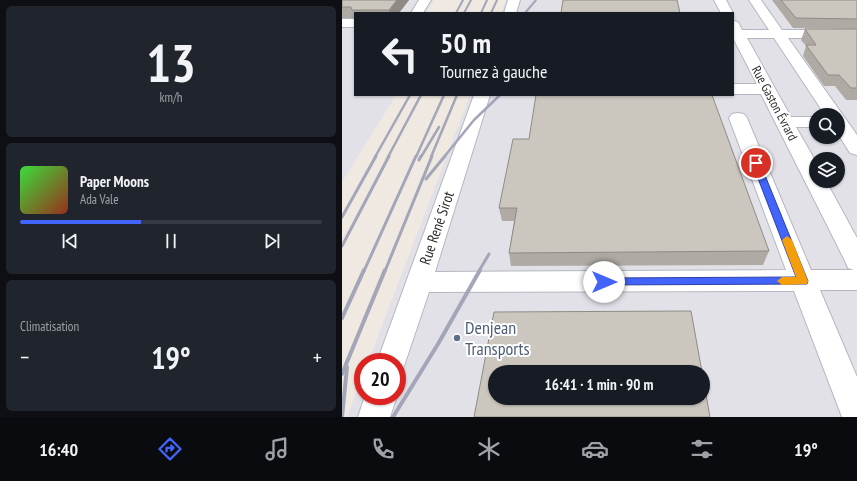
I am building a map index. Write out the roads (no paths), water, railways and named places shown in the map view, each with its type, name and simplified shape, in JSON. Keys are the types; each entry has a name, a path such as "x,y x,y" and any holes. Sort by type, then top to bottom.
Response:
{"street":[{"path":"418,12 425,0"},
{"path":"510,12 514,0"},
{"path":"720,0 726,12"},
{"path":"755,0 777,34 831,108"},
{"path":"342,23 354,23"},
{"path":"735,29 777,34 857,34"},
{"name":"Rue Gaston Évrard","path":"735,29 809,167"},
{"path":"734,89 768,89"},
{"name":"Rue René Sirot","path":"395,353 482,96"},
{"path":"738,118 857,415"},
{"path":"786,122 809,122"},
{"path":"845,128 857,149"},
{"name":"Rue Gaston Évrard","path":"820,188 857,261"},
{"path":"419,282 857,280"},
{"path":"374,417 378,405"}],"railway":[{"path":"457,12 463,0"},
{"path":"465,12 471,0"},
{"path":"481,12 487,0"},
{"path":"491,12 497,0"},
{"path":"526,12 536,0"},
{"path":"375,157 409,96"},
{"path":"388,157 420,96"},
{"path":"416,157 444,96"},
{"path":"431,157 457,96"},
{"path":"444,157 474,120 499,96"},
{"path":"421,157 439,127"},
{"path":"342,217 376,156"},
{"path":"342,246 389,156"},
{"path":"364,271 416,156"},
{"path":"419,160 421,156"},
{"path":"385,271 432,156"},
{"path":"426,179 445,156"},
{"path":"479,271 489,254"},
{"path":"342,318 364,270"},
{"path":"342,374 385,270"},
{"path":"393,417 438,344 480,270"},
{"path":"342,417 347,367"}],"place":[{"name":"Denjean Transports","path":"457,338"}]}
